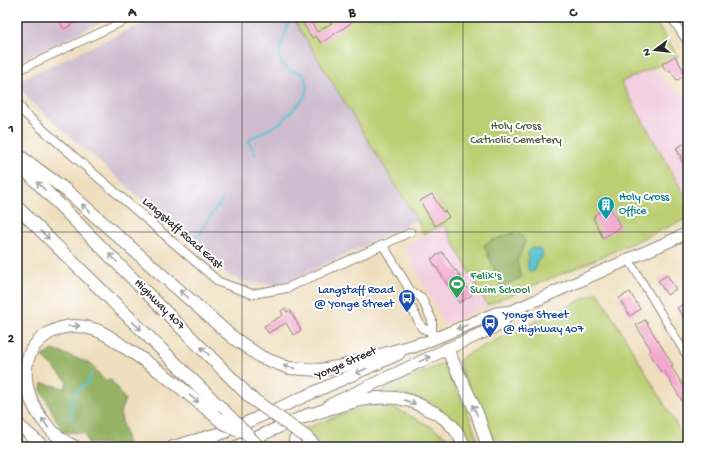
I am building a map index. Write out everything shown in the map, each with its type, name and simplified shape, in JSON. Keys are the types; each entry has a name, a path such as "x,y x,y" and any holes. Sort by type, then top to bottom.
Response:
{"highway":[{"path":"17,154 67,191 231,336 261,357 289,368 320,370 343,366 422,343"},
{"name":"Highway 407","path":"17,162 251,398 301,441 316,447"},
{"path":"17,207 259,447"},
{"path":"75,447 68,444 49,429 28,396 26,365 31,352 40,338 58,328 76,325 94,329 140,357 175,382 222,423 247,435"},
{"path":"447,349 477,413 488,447"},
{"path":"304,417 352,402 378,398 407,400 437,413 450,423 464,447"},
{"path":"173,447 225,432"}],"main road":[{"name":"Yonge Street","path":"192,447 422,343 435,335 496,313 512,311 688,233"},
{"name":"Yonge Street","path":"235,447 304,417 500,325 512,311"},
{"path":"435,335 447,349"},
{"path":"17,423 44,447"},
{"path":"17,444 20,447"}],"street":[{"path":"17,71 133,17"},
{"path":"671,17 688,44"},
{"name":"Langstaff Road East","path":"17,102 25,114 219,282 252,294 286,288 410,232"},
{"path":"383,245 411,292 421,297 432,320 435,335"},
{"path":"629,260 688,358"},
{"path":"411,292 409,303 422,328 435,335"}],"shaded area":[{"path":"17,17 113,17 17,62"},
{"path":"156,17 292,17 417,220 297,278 277,284 249,283 230,276 31,102 17,82"},
{"path":"652,68 688,101 688,201 621,82"},
{"path":"444,225 487,305 445,325 404,247"}],"green space":[{"name":"Holy Cross Catholic Cemetery","path":"292,17 653,17 678,57 621,82 688,201 688,218 590,262 487,305 444,225 423,234 417,220"},
{"path":"513,233 521,234 525,242 517,261 521,278 501,287 484,245"},
{"path":"598,292 688,444 688,447 497,447 461,370 459,361 465,355"},
{"path":"53,350 90,363 104,380 110,379 125,399 120,413 128,445 88,443 85,433 63,432 41,390 42,383 65,388 67,381 42,356"},
{"path":"444,363 470,418 480,447 470,447 457,423 429,402 382,390"},
{"path":"368,405 390,406 428,425 450,439 455,447 324,447 303,429"}],"water":[{"path":"532,248 539,249 543,256 536,262 536,268 531,272 528,270 528,253"}],"building":[{"path":"57,17 85,17 64,29"},
{"path":"299,17 317,17 311,21 317,32 338,19 336,17 347,17 351,23 321,43 316,36 312,38"},
{"path":"675,56 684,71 684,76 678,80 670,70 668,72 665,69 662,64"},
{"path":"688,142 688,171 676,148"},
{"path":"432,194 443,212 445,211 449,217 435,226 420,201"},
{"name":"Holy Cross Office","path":"609,206 621,227 603,238 593,218 595,217 594,215"},
{"path":"442,252 472,295 459,303 431,259"},
{"path":"667,275 676,289 667,295 658,281"},
{"path":"630,292 640,309 630,316 619,298"},
{"path":"688,301 688,324 677,308"},
{"path":"285,308 287,312 290,310 301,330 293,335 286,323 268,333 264,326 283,315 281,311"},
{"path":"645,320 673,365 671,366 688,393 688,411 664,371 661,372 649,352 651,350 636,325"}],"waterway":[{"path":"256,155 249,142 250,139 280,123 304,98 307,90 305,77 301,73 289,70 282,64 279,56 281,44 287,30 289,17"},
{"path":"195,238 200,235 204,225 223,199"},
{"path":"72,419 71,404 73,397 76,392 88,382 91,374"}],"place":[{"name":"Holy Cross Office","path":"606,220"},
{"name":"Felix's Swim School","path":"457,299"},
{"name":"Langstaff Road @ Yonge Street","path":"407,313"},
{"name":"Yonge Street @ Highway 407","path":"490,338"}]}
